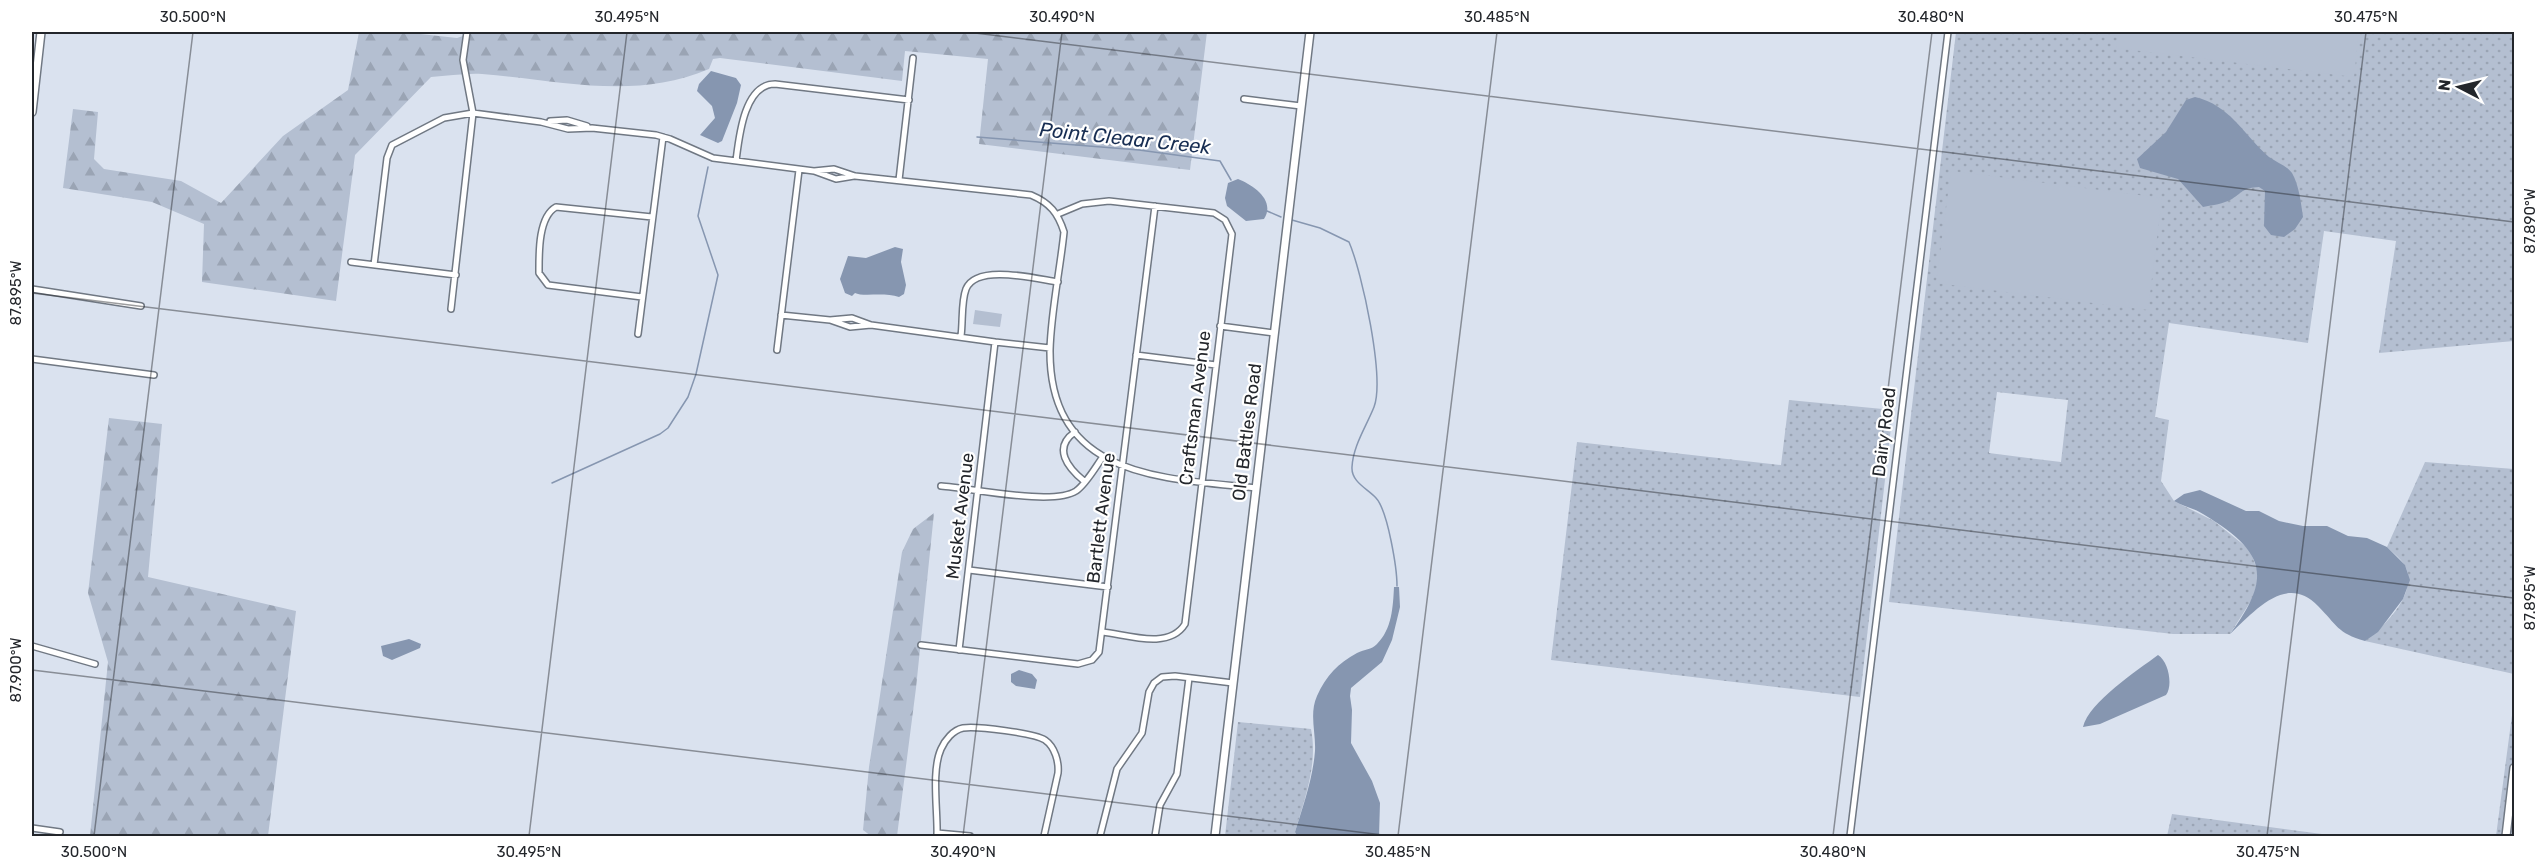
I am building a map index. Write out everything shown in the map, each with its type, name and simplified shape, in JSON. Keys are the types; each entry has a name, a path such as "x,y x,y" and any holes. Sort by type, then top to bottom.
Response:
{"street":[{"path":"32,112 40,32"},
{"path":"452,309 473,113 463,60 467,32"},
{"name":"Old Battles Road","path":"1215,837 1310,32"},
{"name":"Dairy Road","path":"1850,837 1948,32"},
{"path":"899,180 913,58"},
{"path":"736,162 752,96 762,86 775,84 909,100"},
{"path":"1244,99 1301,106"},
{"path":"374,265 387,158 392,145 444,118 473,113 541,122 571,120 592,128 663,137 713,159 799,170 834,169 855,176 1031,195 1044,200 1058,214 1064,232 1050,348 1051,373 1059,402 1075,432 1102,458 1152,476 1256,488"},
{"path":"638,334 663,137"},
{"path":"777,350 799,170"},
{"path":"814,171 836,179 855,176"},
{"name":"Craftsman Avenue","path":"1058,214 1082,204 1117,201 1214,213 1223,217 1229,225 1232,236 1186,616 1180,630 1164,639 1103,632"},
{"name":"Bartlett Avenue","path":"921,645 1078,664 1086,663 1095,657 1101,646 1155,206"},
{"path":"642,297 548,285 539,273 540,257 546,217 556,207 652,217"},
{"path":"351,262 456,275"},
{"path":"961,336 965,290 979,275 992,274 1058,282"},
{"path":"32,289 141,306"},
{"path":"781,315 830,320 852,318 871,325"},
{"path":"830,320 850,327 871,325 1050,348"},
{"path":"1220,326 1274,333"},
{"name":"Musket Avenue","path":"959,650 995,342"},
{"path":"1136,355 1216,364"},
{"path":"32,358 154,375"},
{"path":"1075,432 1065,441 1063,454 1070,470 1084,481"},
{"path":"941,486 1047,498 1077,490 1102,458"},
{"path":"969,570 1108,586"},
{"path":"32,646 96,664"},
{"path":"1100,837 1117,769 1142,733 1150,688 1162,677 1233,683"},
{"path":"1155,837 1160,805 1177,774 1189,678"},
{"path":"970,837 937,835 937,764 940,751 952,734 969,728 1032,736 1048,742 1056,756 1058,773 1044,837"},
{"path":"2506,837 2514,768"},
{"path":"32,828 60,832"}],"green space":[{"path":"359,32 402,32 457,38 475,32 1207,32 1190,170 979,144 988,59 905,51 902,81 720,58 713,59 709,69 681,79 625,86 597,86 482,74 431,77 355,155 336,301 202,282 204,224 152,202 63,188 73,109 98,112 94,159 104,169 181,181 221,203 283,136 348,90"},
{"path":"1956,32 2514,32 2514,341 2379,353 2396,241 2324,231 2308,343 2169,323 2155,417 2169,420 2161,481 2174,501 2214,521 2250,550 2259,575 2254,596 2230,634 2173,634 1889,602","holes":["1997,392 2068,400 2061,462 1989,453"]},
{"path":"2118,32 2359,32 2354,77 2116,48"},
{"path":"1951,171 2162,198 2148,310 1936,283"},
{"path":"975,310 1002,314 1000,327 973,324"},
{"path":"1789,400 1893,410 1860,697 1551,660 1577,442 1781,465"},
{"path":"109,418 162,424 148,577 296,611 268,836 90,836 108,662 88,593"},
{"path":"2425,462 2514,469 2514,674 2365,641 2389,619 2407,589 2408,578 2405,565 2387,547"},
{"path":"934,513 916,688 897,836 871,836 863,830 869,767 902,552 913,529"},
{"path":"2514,700 2514,836 2496,836"},
{"path":"1238,722 1311,729 1312,768 1295,832 1297,836 1225,836"},
{"path":"2172,814 2337,836 2167,836"}],"shaded area":[{"path":"711,71 736,78 741,85 737,103 722,141 718,143 700,135 715,118 712,106 697,91 699,84"},
{"path":"2195,97 2207,101 2227,114 2269,157 2292,173 2298,189 2303,217 2295,229 2284,237 2271,235 2264,226 2265,191 2259,187 2247,189 2225,202 2203,207 2178,179 2140,168 2137,159 2166,132 2186,100"},
{"path":"1238,179 1256,189 1265,200 1267,212 1264,219 1246,221 1227,206 1225,198 1228,183"},
{"path":"895,247 903,249 901,262 906,285 904,294 899,297 855,293 852,296 845,293 840,279 848,256 866,258"},
{"path":"2200,490 2246,511 2259,511 2279,521 2303,526 2327,526 2348,536 2367,538 2387,547 2405,565 2410,580 2403,599 2378,632 2365,641 2343,631 2318,606 2306,597 2294,593 2283,594 2260,606 2230,634 2253,596 2257,580 2256,566 2250,553 2239,540 2223,527 2200,512 2174,501 2184,494"},
{"path":"1394,587 1399,587 1400,607 1392,640 1382,662 1351,688 1350,696 1351,743 1372,781 1380,803 1379,836 1297,836 1295,832 1314,761 1313,716 1317,696 1324,682 1338,666 1357,653 1375,646 1382,638 1391,617"},
{"path":"409,639 421,644 420,648 392,660 383,656 381,646"},
{"path":"2158,655 2165,663 2169,674 2166,695 2100,724 2083,727 2094,707 2104,697"},
{"path":"1019,670 1032,674 1037,680 1035,689 1016,686 1011,682 1011,674"}],"waterway":[{"name":"Point Cleaar Creek","path":"977,137 1139,150 1220,161 1231,180"},
{"name":"Point Cleaar Creek","path":"552,483 660,434 668,428 688,397 696,374 718,275 698,216 708,167"},
{"name":"Point Cleaar Creek","path":"1267,211 1281,217"},
{"path":"1292,220 1320,228 1349,242 1360,276 1374,350 1377,393 1374,407 1355,452 1352,472 1357,481 1376,498 1384,515 1394,554 1397,586"}]}
